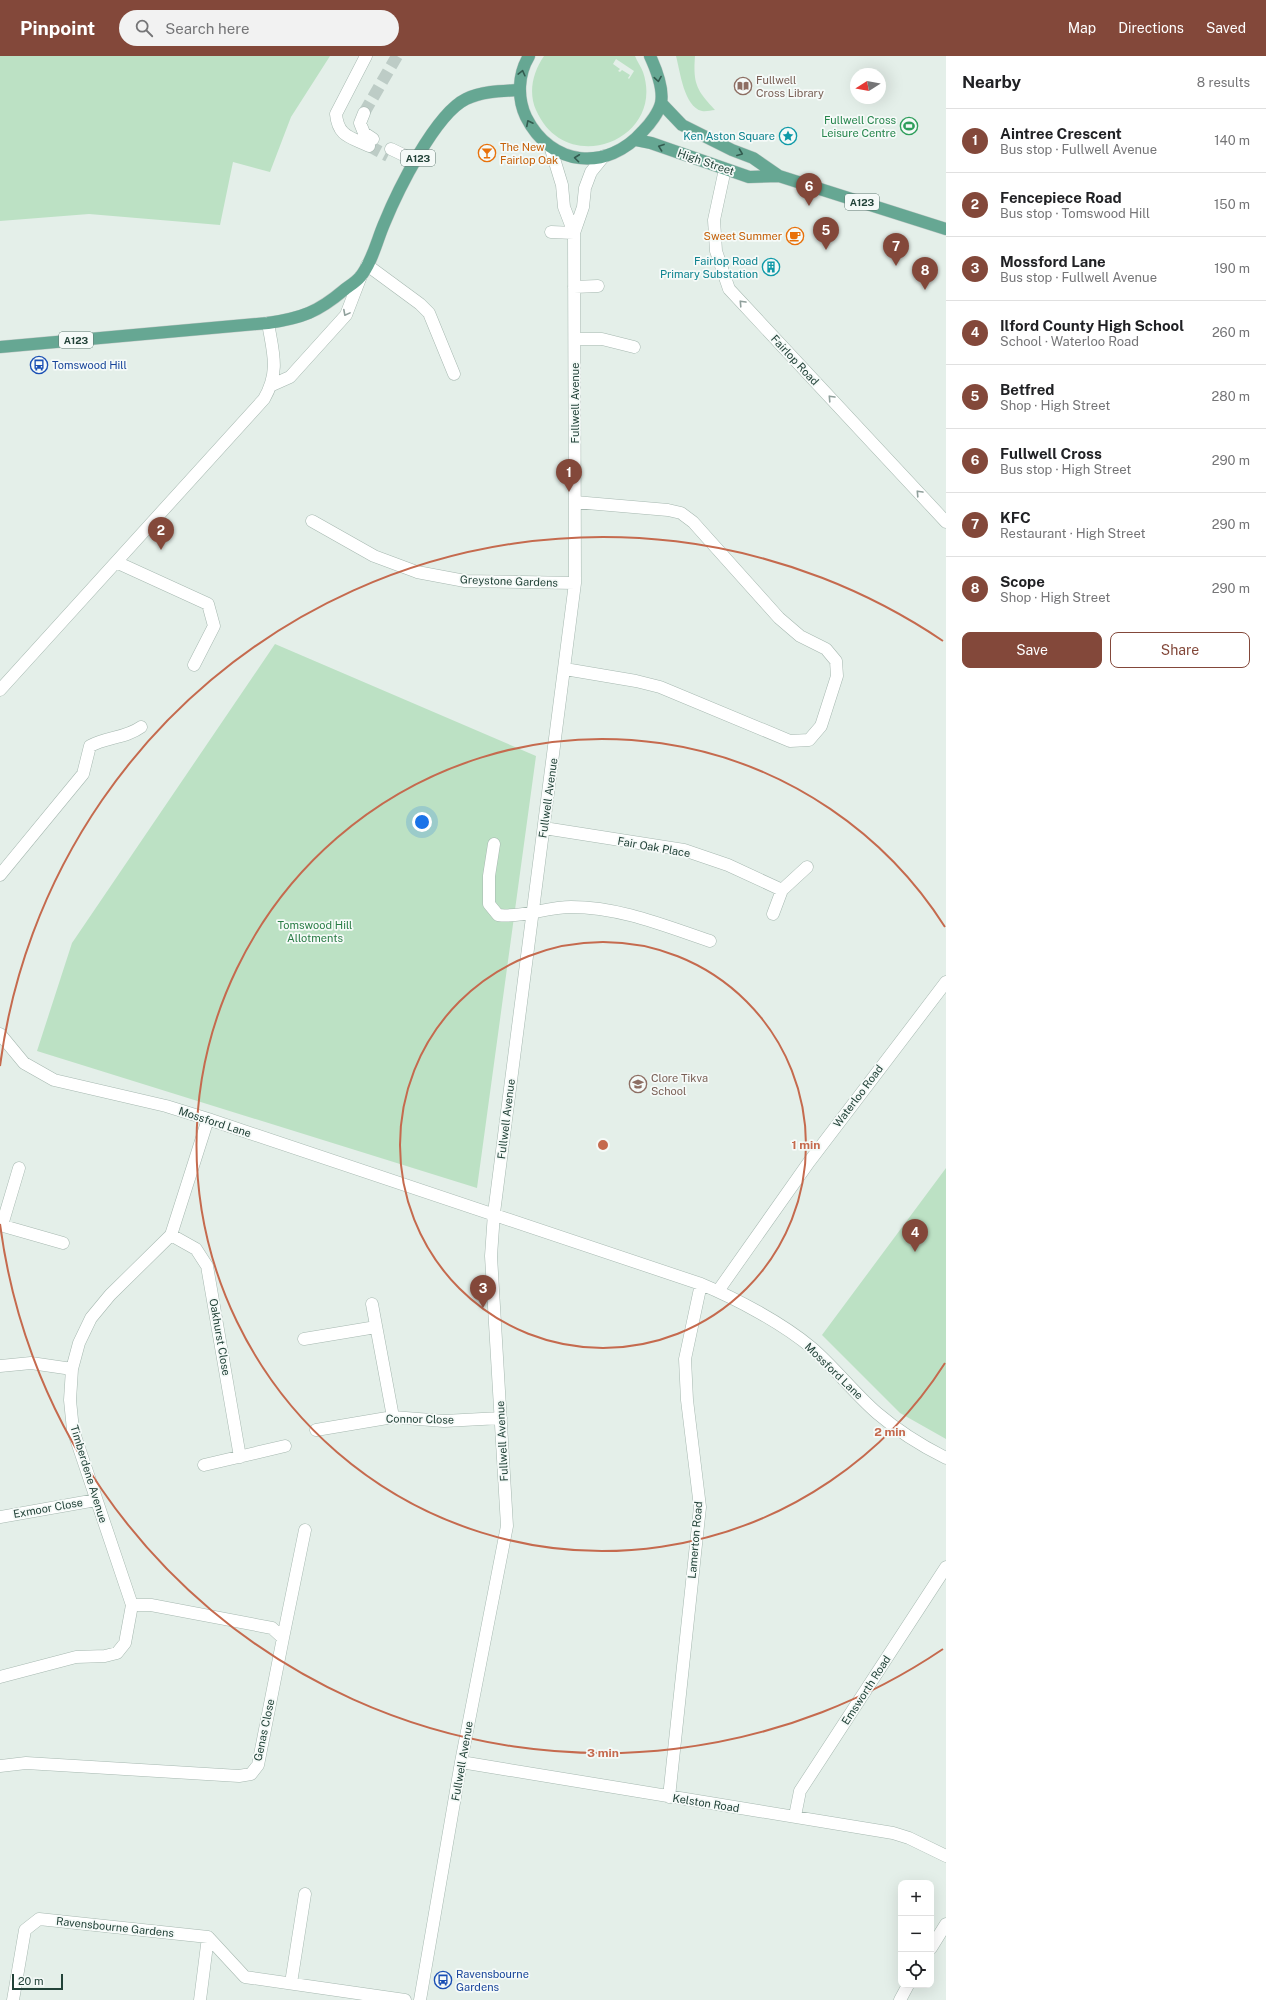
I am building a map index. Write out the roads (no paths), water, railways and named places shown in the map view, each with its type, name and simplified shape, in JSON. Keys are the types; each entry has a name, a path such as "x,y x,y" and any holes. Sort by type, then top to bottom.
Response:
{"main road":[{"path":"529,56 521,72 520,90 523,111 534,132 552,149 567,156 582,158 604,156 620,151 636,140 649,125 661,103 658,73 650,56"},
{"name":"A123","path":"0,346 268,323 294,319 325,306 361,276 395,197 428,140 447,115 465,99 484,93 520,90"},
{"name":"High Street","path":"661,103 682,125 732,150 753,158 779,176 946,228"},
{"name":"High Street","path":"636,140 651,143 749,177 779,176"}],"street":[{"path":"364,113 360,123 364,133 371,143 342,133 337,123 336,114 366,56"},
{"name":"Fullwell Avenue","path":"552,149 562,186 564,207 574,233"},
{"path":"390,152 414,164"},
{"name":"Fullwell Avenue","path":"420,2000 461,1762 507,1526 491,1256 494,1213 575,583 574,233 582,206 585,188 591,172 604,156"},
{"name":"Fairlop Road","path":"725,169 714,220 716,251 729,289 946,522"},
{"path":"551,232 574,233"},
{"path":"367,265 420,304 429,314 454,374"},
{"path":"272,385 290,377 346,315 361,276"},
{"path":"574,287 598,286"},
{"path":"0,690 264,399 272,385 274,369 274,353 268,323"},
{"path":"575,339 602,339 634,347"},
{"path":"565,669 636,681 660,687 790,741 809,740 821,726 837,676 836,661 826,649 800,636 779,618 693,522 681,513 668,510 575,502"},
{"name":"Greystone Gardens","path":"312,521 374,556 417,572 465,581 575,583"},
{"path":"116,562 208,604 214,626 194,665"},
{"path":"0,876 83,774 90,746 97,742 133,734 141,727"},
{"name":"Fair Oak Place","path":"544,828 684,850 728,865 782,890"},
{"path":"494,844 489,876 489,904 498,914 508,916 533,910 571,907 614,911 633,915 710,941"},
{"path":"773,914 782,890 807,867"},
{"name":"Waterloo Road","path":"718,1291 809,1162 946,982"},
{"name":"Mossford Lane","path":"0,1034 24,1063 54,1080 166,1106 208,1119 494,1213 718,1291 794,1335 812,1348 877,1413 923,1446 946,1458"},
{"name":"Timberdene Avenue","path":"0,1677 76,1657 104,1656 117,1653 125,1643 132,1605 73,1430 70,1400 72,1369 79,1343 91,1318 110,1295 171,1235 208,1119"},
{"path":"19,1168 1,1225 63,1243"},
{"name":"Oakhurst Close","path":"171,1235 196,1249 207,1266 240,1457"},
{"name":"Lamerton Road","path":"669,1797 700,1507 687,1400 685,1360 701,1284"},
{"path":"372,1304 393,1417"},
{"path":"304,1339 376,1327"},
{"path":"0,1366 31,1363 72,1369"},
{"name":"Connor Close","path":"316,1430 393,1417 444,1421 501,1418"},
{"path":"204,1465 285,1446"},
{"name":"Exmoor Close","path":"0,1517 96,1500"},
{"path":"283,1638 305,1530"},
{"name":"Emsworth Road","path":"795,1816 800,1791 946,1567"},
{"path":"132,1605 150,1605 272,1628 283,1638"},
{"name":"Genas Close","path":"0,1766 26,1763 239,1776 251,1774 258,1765 283,1638"},
{"name":"Kelston Road","path":"461,1762 893,1833 909,1838 946,1856"},
{"path":"291,1983 305,1894"},
{"name":"Ravensbourne Gardens","path":"13,2000 26,1930 39,1919 208,1937"},
{"path":"934,1943 946,1924"},
{"path":"208,1937 245,1978 291,1983 405,2000"},
{"path":"200,2000 208,1937"},
{"path":"900,2000 906,1988"}],"tunnel":[{"path":"364,113 397,56"},
{"path":"369,146 388,156"}],"place":[{"name":"Fullwell Cross Library","path":"743,86"},
{"name":"Fullwell Cross Leisure Centre","path":"909,126"},
{"name":"Ken Aston Square","path":"788,136"},
{"name":"The New Fairlop Oak","path":"487,153"},
{"name":"Fullwell Cross","path":"809,206"},
{"name":"Sweet Summer","path":"795,236"},
{"name":"Betfred","path":"826,250"},
{"name":"KFC","path":"896,266"},
{"name":"Fairlop Road Primary Substation","path":"771,267"},
{"name":"Scope","path":"925,290"},
{"name":"Tomswood Hill","path":"39,365"},
{"name":"Aintree Crescent","path":"569,492"},
{"name":"Fencepiece Road","path":"161,550"},
{"name":"Clore Tikva School","path":"638,1084"},
{"name":"Ilford County High School","path":"915,1252"},
{"name":"Mossford Lane","path":"483,1308"},
{"name":"Ravensbourne Gardens","path":"443,1980"}],"park label":[{"name":"Tomswood Hill Allotments","path":"315,931"}]}
